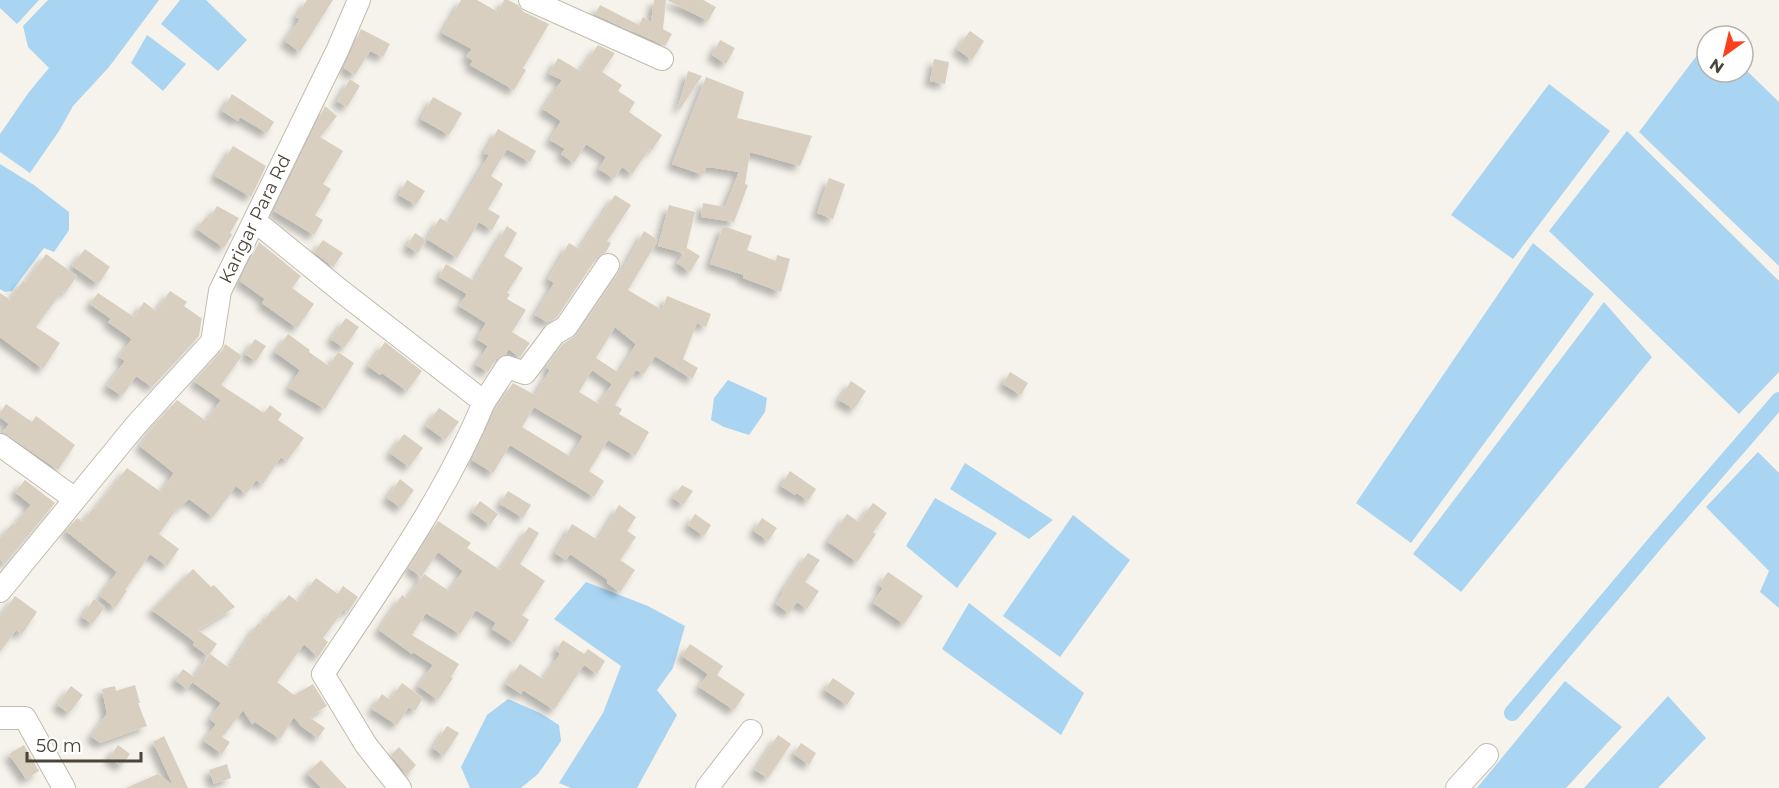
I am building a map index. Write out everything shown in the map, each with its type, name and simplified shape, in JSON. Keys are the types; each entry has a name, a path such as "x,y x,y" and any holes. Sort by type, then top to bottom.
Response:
{"street":[{"name":"Karigar Para Rd","path":"0,591 136,425 213,342 220,291 338,49 359,0"},
{"path":"530,0 662,59"},
{"path":"255,221 484,402"},
{"path":"400,788 366,745 323,674 409,544 469,439 484,402 507,367 525,373 530,368 554,334 566,327 608,265"},
{"path":"0,445 75,499"},
{"path":"0,718 25,718 64,788"},
{"path":"707,788 751,731"},
{"path":"1457,788 1487,755"}],"water":[{"path":"0,0 39,0 17,24 0,8"},
{"path":"48,0 159,0 109,67 73,106 30,173 0,152 0,134 49,68 28,47 23,26"},
{"path":"180,0 206,0 247,40 218,71 161,24"},
{"path":"147,35 186,64 163,91 131,63"},
{"path":"1695,58 1695,84 1755,84 1755,79 1779,102 1779,266 1639,132"},
{"path":"1549,84 1610,131 1513,259 1451,215"},
{"path":"1627,131 1779,281 1779,372 1739,414 1549,231"},
{"path":"0,164 34,185 69,212 69,230 54,252 44,248 12,291 5,292 0,289"},
{"path":"1533,243 1594,294 1411,543 1356,503"},
{"path":"1604,302 1652,357 1461,592 1413,554"},
{"path":"728,380 767,398 765,412 749,435 711,420 714,398"},
{"path":"1758,452 1779,473 1779,608 1760,592 1769,571 1706,507"},
{"path":"965,463 1053,520 1029,539 950,489"},
{"path":"935,498 997,533 957,588 906,546"},
{"path":"1073,515 1130,560 1060,657 1003,616"},
{"path":"586,582 648,606 685,626 673,668 657,690 677,715 637,788 571,788 559,783 603,713 621,666 554,619"},
{"path":"969,603 1084,693 1061,735 942,649"},
{"path":"1565,681 1622,727 1566,788 1477,788"},
{"path":"1668,696 1706,738 1658,788 1584,788"},
{"path":"508,699 540,713 559,725 561,741 538,774 521,788 470,788 461,767 487,715"}],"building":[{"path":"307,0 333,0 300,52 285,41 300,19 296,17"},
{"path":"461,0 477,0 498,12 504,0 508,0 518,5 524,12 549,24 523,68 526,70 514,90 470,65 473,61 466,56 472,49 442,33"},
{"path":"654,0 666,0 663,29 672,34 665,46 595,14 600,5 639,25 643,17 651,22"},
{"path":"667,0 703,0 716,7 708,21"},
{"path":"361,29 390,44 383,57 370,51 355,75 344,68"},
{"path":"970,31 984,41 972,60 957,49"},
{"path":"720,40 735,48 726,64 712,55"},
{"path":"598,45 615,53 602,72 622,85 618,91 635,102 629,112 662,135 632,174 622,167 614,179 599,169 606,157 586,144 574,163 561,154 565,149 550,140 561,121 543,109 562,80 549,74 558,58 580,71"},
{"path":"934,59 949,62 945,84 930,81"},
{"path":"688,71 702,76 680,109 678,108"},
{"path":"706,77 744,92 737,118 812,136 800,166 750,152 745,184 748,185 734,222 701,217 703,203 725,207 739,172 709,167 703,175 672,164"},
{"path":"350,79 360,86 347,107 337,101"},
{"path":"232,94 274,122 267,133 240,117 238,121 222,111"},
{"path":"433,97 462,113 449,135 421,119"},
{"path":"325,106 337,116 320,137 343,151 323,184 331,189 315,215 323,220 314,235 274,211"},
{"path":"498,129 536,151 530,162 507,149 491,176 503,184 488,209 500,216 492,230 479,222 457,258 427,239 440,218 449,223 489,155 484,153"},
{"path":"233,146 266,166 251,197 215,176"},
{"path":"829,178 845,184 833,219 817,213"},
{"path":"407,180 425,191 416,205 399,195"},
{"path":"615,195 631,205 607,241 611,243 606,252 597,257 557,317 547,322 535,315 554,283 548,279 569,243 579,249"},
{"path":"669,205 695,212 686,250 687,248 700,256 690,272 677,263 684,253 658,246"},
{"path":"217,206 239,218 224,248 197,229 206,217 209,219"},
{"path":"507,226 517,233 504,256 523,268 507,293 510,294 507,299 526,310 512,332 530,343 520,357 508,349 506,354 496,359 488,372 476,365 488,346 477,339 486,323 459,306 467,294 439,277 446,264 474,281"},
{"path":"723,226 752,236 747,250 776,261 777,255 790,259 781,292 743,278 744,275 710,264"},
{"path":"644,231 658,240 628,290 662,310 667,296 711,314 706,327 697,323 683,359 698,368 692,379 655,356 644,374 636,370 615,405 622,409 619,414 649,432 635,456 608,440 589,471 604,481 594,497 510,445 493,473 472,460 496,408 513,383 535,395 550,370 546,367 563,344 577,335 620,270 622,271","holes":["615,327 636,344 619,373 596,358","592,370 612,384 599,404 579,392","534,407 583,436 571,457 522,427"]},
{"path":"415,233 426,240 418,253 407,246"},
{"path":"323,240 343,253 333,267 314,252"},
{"path":"259,242 301,276 292,288 314,304 297,328 262,303 265,299 240,281"},
{"path":"85,249 110,267 98,284 72,266"},
{"path":"46,254 77,276 65,293 62,291 36,327 60,343 43,369 0,337 0,293 10,300"},
{"path":"170,291 187,302 184,306 201,318 202,316 199,336 152,387 136,376 122,396 107,386 125,361 119,357 132,339 108,322 111,319 90,304 98,293 134,317 144,302 156,311"},
{"path":"346,318 359,327 344,348 331,339"},
{"path":"288,334 329,366 338,352 354,363 325,409 289,388 300,370 275,352"},
{"path":"255,339 266,346 256,361 245,354"},
{"path":"385,342 422,371 407,391 368,366"},
{"path":"225,344 242,356 221,385 264,413 270,405 282,414 278,420 304,438 287,461 281,457 263,484 256,480 246,494 236,486 213,517 189,499 175,511 159,534 179,549 167,566 150,554 115,608 100,596 117,572 66,531 77,518 83,522 127,468 161,492 174,473 140,446 155,424 177,400 206,421 221,400 194,381 222,351"},
{"path":"1010,372 1028,383 1021,395 1003,384"},
{"path":"851,381 866,391 854,409 839,400"},
{"path":"6,404 32,422 36,416 75,445 58,470 3,432 9,424 0,417"},
{"path":"439,408 459,422 445,440 426,426"},
{"path":"404,434 423,448 409,467 390,453"},
{"path":"790,471 816,489 808,501 781,486"},
{"path":"400,479 414,490 401,508 387,498"},
{"path":"25,480 55,503 5,564 0,560 0,539 31,505 15,492"},
{"path":"682,485 693,491 683,505 673,498"},
{"path":"508,491 531,505 523,518 500,504"},
{"path":"480,501 498,514 490,525 472,512"},
{"path":"873,503 887,513 873,532 876,534 857,562 828,542 847,514 859,522"},
{"path":"619,505 636,517 627,531 636,537 620,560 635,570 620,592 607,583 608,580 570,554 566,560 555,553 572,524 598,540"},
{"path":"695,514 711,525 704,536 688,525"},
{"path":"762,518 777,528 768,541 754,531"},
{"path":"438,521 471,543 467,548 500,570 529,527 539,533 520,564 545,581 522,615 529,620 514,643 492,629 496,623 476,610 460,634 426,613 412,635 459,664 451,677 453,678 438,700 418,686 433,665 413,652 412,654 379,630 402,595 407,599 424,574 449,591 463,571 438,552 421,577 409,568"},
{"path":"808,553 820,560 805,582 819,591 807,609 797,602 789,613 776,604"},
{"path":"193,569 211,587 214,585 235,607 198,630 217,644 208,656 193,645 195,642 152,610"},
{"path":"888,572 923,596 904,624 873,603 883,588 879,585"},
{"path":"316,578 338,594 343,586 358,597 348,612 344,609 323,638 328,642 318,657 304,644 277,682 294,695 313,684 327,706 309,717 325,728 318,738 301,726 294,717 280,739 255,722 252,724 243,710 222,737 230,742 222,754 204,741 216,724 210,719 221,703 192,682 187,689 175,680 183,669 194,677 210,654 229,668 258,623 261,625 272,610 274,612 289,595 298,602"},
{"path":"15,596 37,612 22,634 16,630 0,652 0,617"},
{"path":"94,599 105,607 92,624 82,617"},
{"path":"563,640 584,654 588,649 605,661 597,674 584,665 554,710 523,690 521,694 506,684 520,664 543,679 560,654 556,650"},
{"path":"690,644 723,666 717,675 745,694 734,710 699,687 708,674 682,656"},
{"path":"833,678 855,693 847,705 825,690"},
{"path":"402,683 423,698 415,711 409,707 397,725 372,709 382,694 390,700"},
{"path":"135,685 140,703 138,703 147,726 100,743 91,736 107,714 102,689 115,686 116,691"},
{"path":"71,686 83,695 69,713 57,705"},
{"path":"447,726 459,733 444,756 433,748"},
{"path":"778,735 791,744 768,778 755,770"},
{"path":"164,736 188,788 126,788 158,774 173,785 153,742"},
{"path":"801,743 816,753 809,765 794,754"},
{"path":"24,745 39,771 26,779 9,754"},
{"path":"118,745 130,754 121,766 109,758"},
{"path":"399,747 416,765 407,775 391,755"},
{"path":"321,760 347,788 321,788 307,773"},
{"path":"227,764 231,778 214,784 209,770"}],"waterway":[{"path":"1512,713 1779,400"}]}
